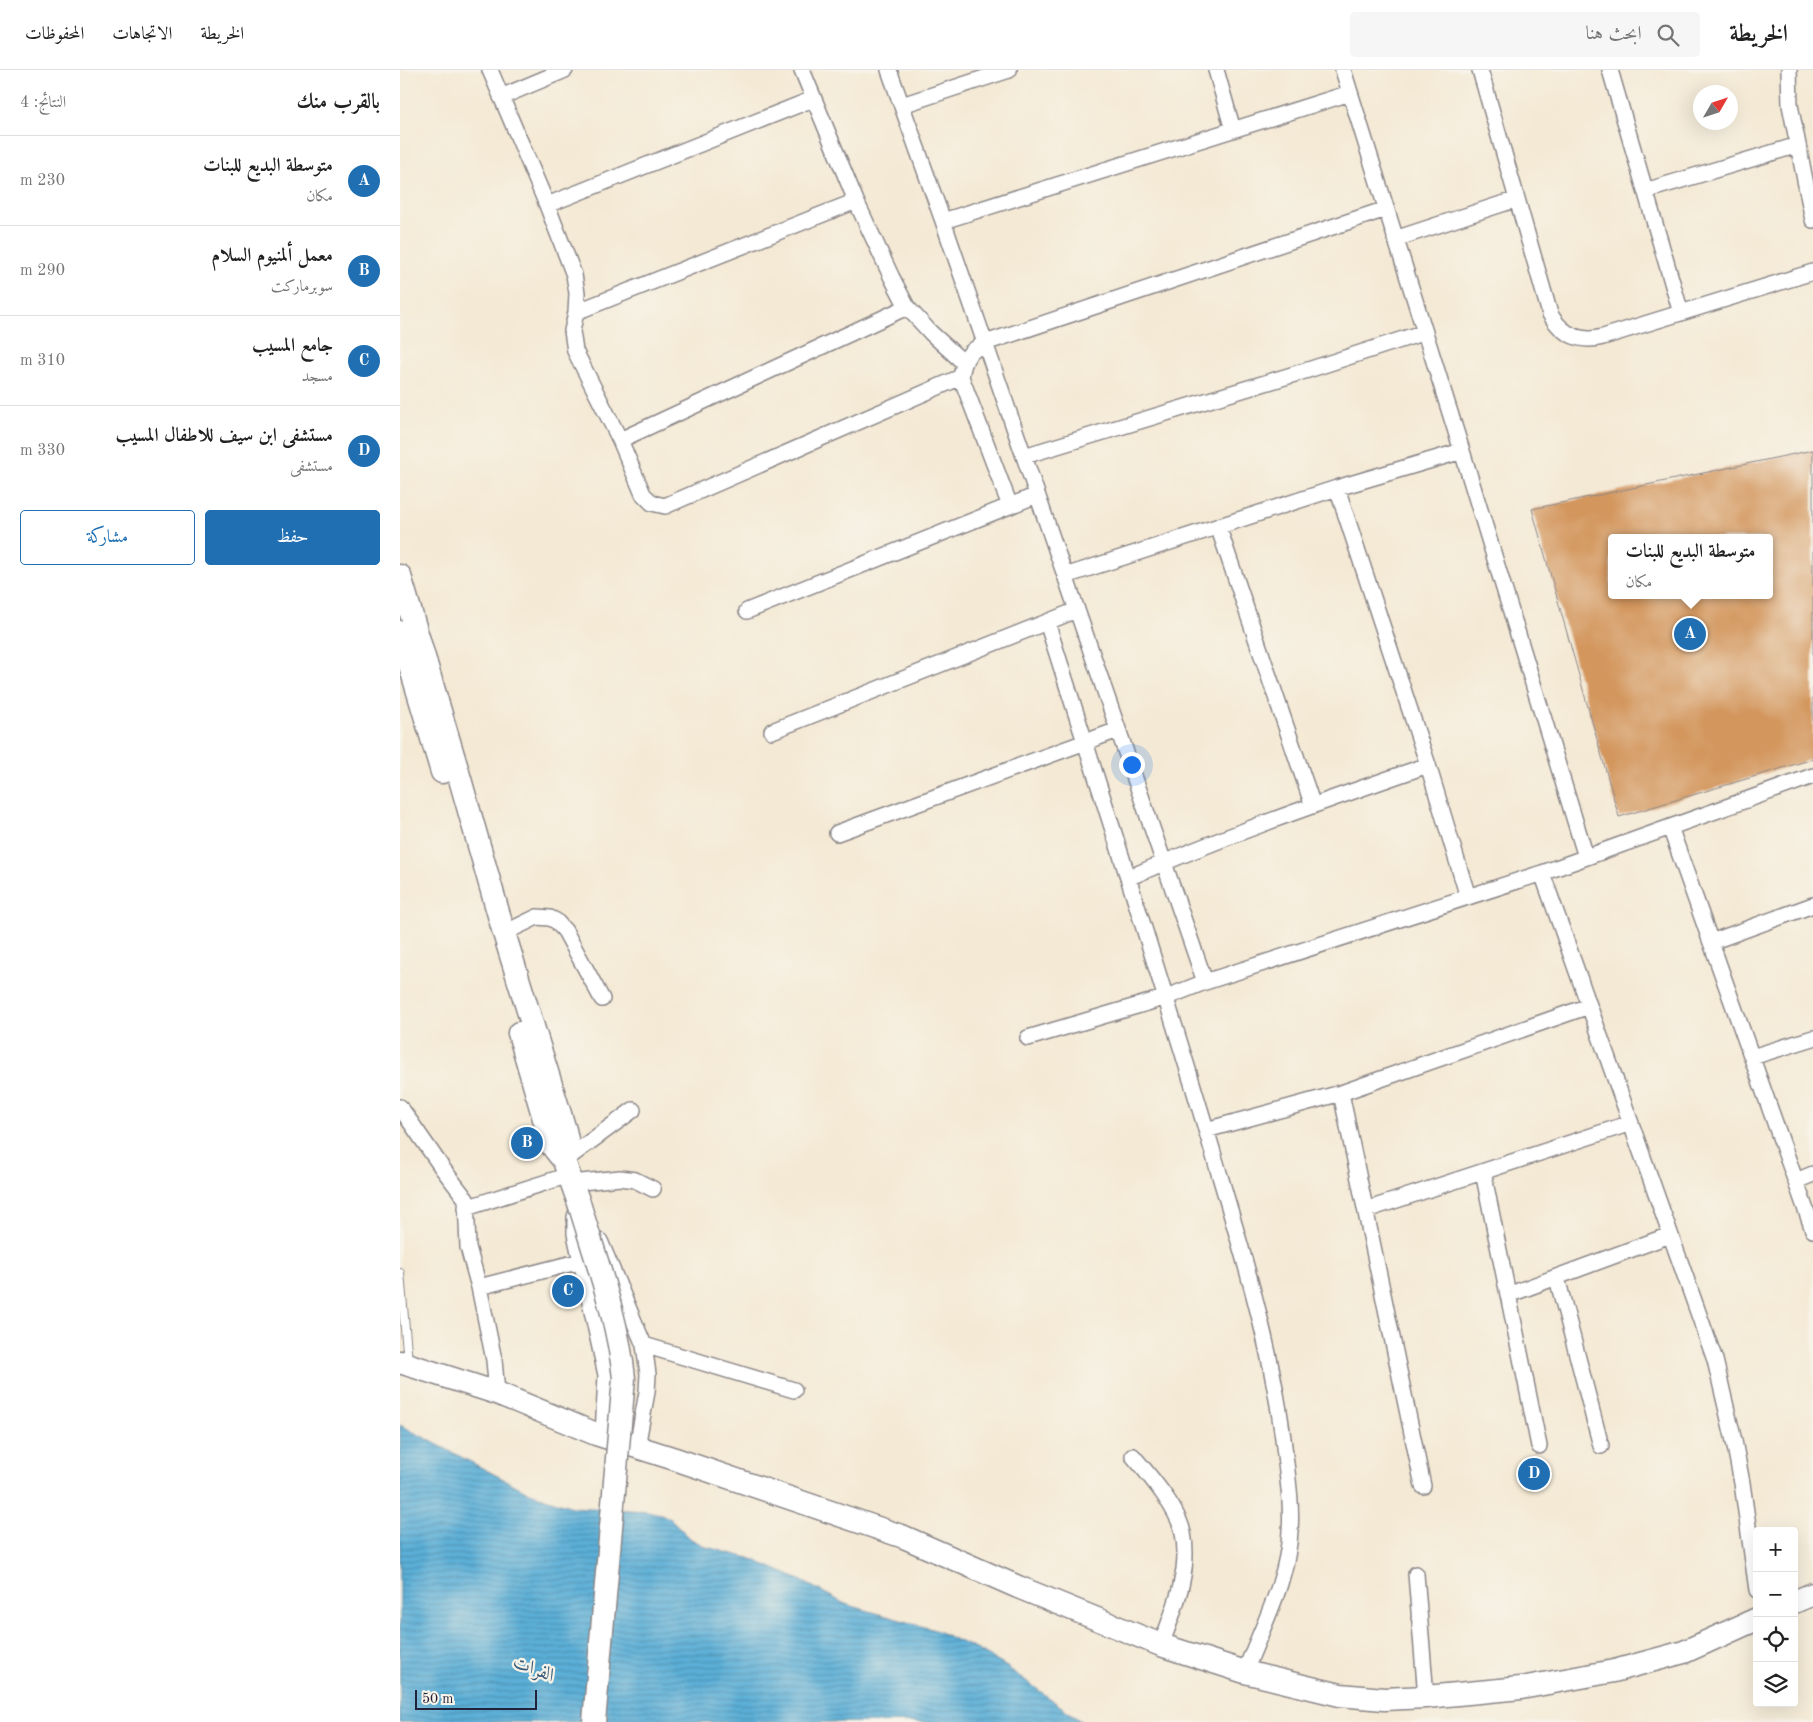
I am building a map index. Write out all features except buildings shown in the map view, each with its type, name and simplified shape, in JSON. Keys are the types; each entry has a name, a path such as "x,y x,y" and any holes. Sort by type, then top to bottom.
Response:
{"main road":[{"path":"400,576 504,933 567,1137 571,1180"},
{"path":"400,632 552,1146 571,1180 615,1323 622,1353 624,1378 594,1722"},
{"path":"404,1363 497,1393 603,1436 904,1537 1018,1587 1161,1645 1245,1672 1340,1695 1384,1699 1521,1688 1614,1671 1684,1652 1753,1621"},
{"path":"1798,1600 1813,1594"}],"street":[{"path":"490,70 547,204 574,275 577,293 572,331 575,351 620,440 643,494 652,503 665,506 962,370 972,350 985,343 1386,209"},
{"path":"502,97 564,70"},
{"path":"802,70 856,201 907,307 962,370 1010,506"},
{"path":"888,70 943,221 1205,982"},
{"path":"902,105 1009,70"},
{"path":"1216,70 1233,130"},
{"path":"1343,70 1586,856"},
{"path":"1480,70 1550,314 1555,324 1572,337 1592,340 1813,272"},
{"path":"1610,70 1681,313"},
{"path":"1789,70 1790,104 1813,220"},
{"path":"943,221 1350,94"},
{"path":"547,204 813,98"},
{"path":"1645,191 1798,146"},
{"path":"1395,239 1517,199"},
{"path":"576,312 856,201"},
{"path":"620,440 907,307"},
{"path":"1024,456 1308,370 1425,332"},
{"path":"1065,576 1336,488 1462,451"},
{"path":"1336,488 1428,765 1468,897"},
{"path":"747,611 1037,495"},
{"path":"1218,526 1313,806"},
{"path":"772,731 1077,610"},
{"path":"1047,622 1167,997 1238,1235 1266,1346 1281,1420 1288,1480 1291,1528 1289,1548 1284,1573 1245,1672"},
{"path":"838,833 1118,730"},
{"path":"1128,878 1163,862 1428,765"},
{"path":"1028,1038 1167,997 1205,982 1542,873 1813,776"},
{"path":"1670,827 1813,1230"},
{"path":"1542,873 1717,1368 1740,1475 1754,1572"},
{"path":"1711,942 1813,905"},
{"path":"504,933 537,917 550,918 556,921 565,931 602,999"},
{"path":"1206,1130 1341,1093 1589,1006"},
{"path":"1752,1057 1813,1038"},
{"path":"1341,1093 1423,1486"},
{"path":"400,1107 466,1199 468,1248 479,1287 494,1360 497,1393"},
{"path":"603,1436 606,1374 574,1225 571,1180 633,1110"},
{"path":"1366,1210 1631,1123"},
{"path":"1484,1172 1538,1446"},
{"path":"1796,1181 1813,1174"},
{"path":"466,1208 571,1180 620,1178 635,1180 654,1188"},
{"path":"571,1180 593,1224 644,1345 648,1374 647,1392 637,1447"},
{"path":"1508,1295 1670,1235"},
{"path":"479,1287 581,1261"},
{"path":"1557,1278 1601,1446"},
{"path":"644,1345 794,1390"},
{"path":"1133,1456 1159,1487 1183,1532 1185,1559 1180,1595 1161,1645"},
{"path":"1416,1574 1426,1697"}],"lane":[{"path":"400,1273 404,1363"}],"water":[{"name":"الفرات","path":"400,1425 530,1493 572,1507 647,1511 661,1514 671,1519 691,1539 706,1547 749,1558 800,1580 845,1604 935,1630 978,1650 1007,1667 1082,1722 400,1722"}],"place":[{"name":"متوسطة البديع للبنات","path":"1690,634"},
{"name":"معمل ألمنيوم السلام","path":"527,1143"},
{"name":"جامع المسيب","path":"568,1291"},
{"name":"مستشفى ابن سيف للاطفال المسيب","path":"1534,1474"}]}
